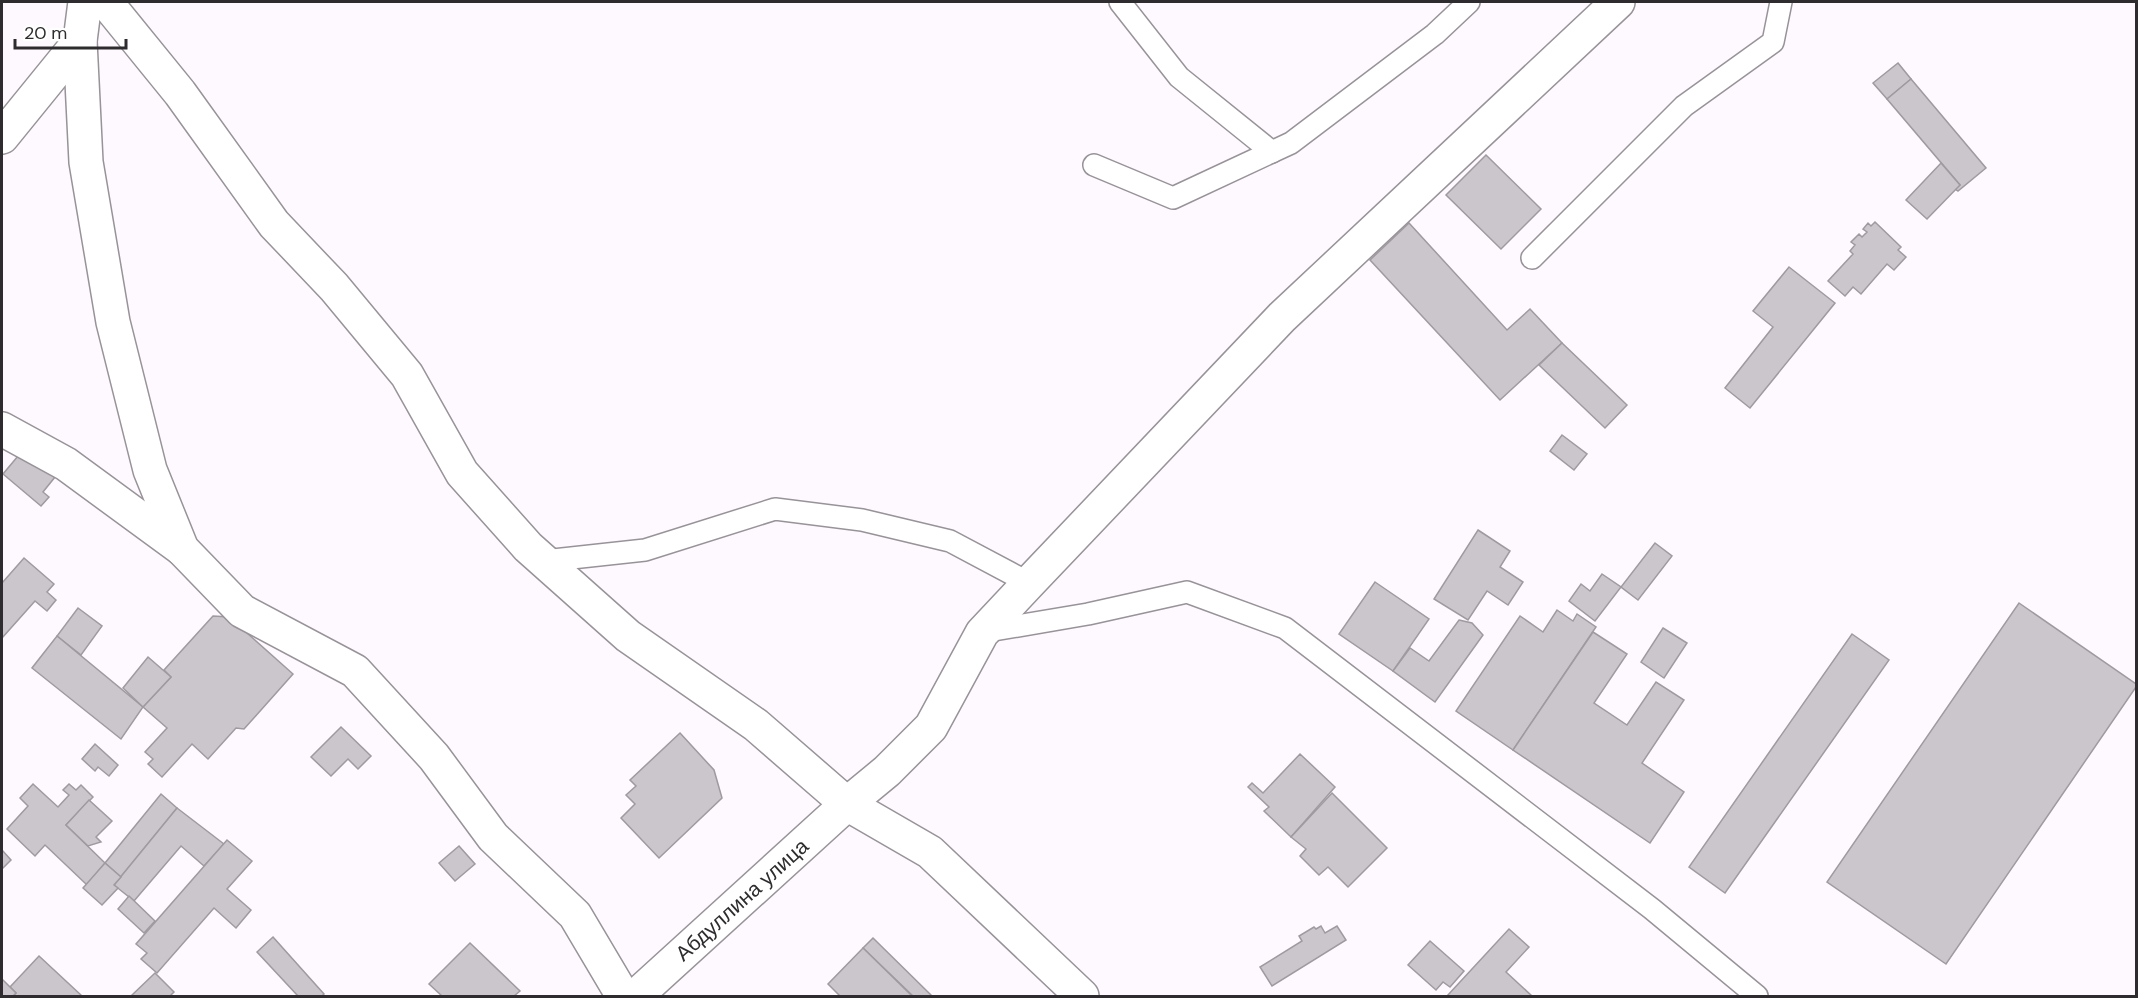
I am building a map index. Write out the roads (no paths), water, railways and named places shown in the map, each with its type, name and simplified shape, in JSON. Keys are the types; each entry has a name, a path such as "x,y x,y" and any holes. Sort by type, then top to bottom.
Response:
{"street":[{"path":"85,2 80,41 86,162 113,322 150,470 182,549"},
{"path":"106,2 180,93 274,224 334,287 407,375 462,473 544,561 628,636 756,725 847,804 930,852 1082,996"},
{"name":"Абдуллина улица","path":"636,996 847,804 887,771 931,727 982,633 1029,583 1282,317 1618,2"},
{"path":"2,137 80,41"},
{"path":"2,429 66,464 182,549 243,611 355,671 434,757 493,837 574,915 622,996"}],"lane":[{"path":"1120,2 1179,77 1272,152"},
{"path":"1095,165 1173,198 1291,143 1425,42 1469,2"},
{"path":"1532,258 1684,106 1773,42 1781,2"},
{"path":"544,561 645,550 775,509 862,520 950,541 1029,583"},
{"path":"982,633 1088,614 1186,592 1285,628 1652,909 1757,996"}]}
